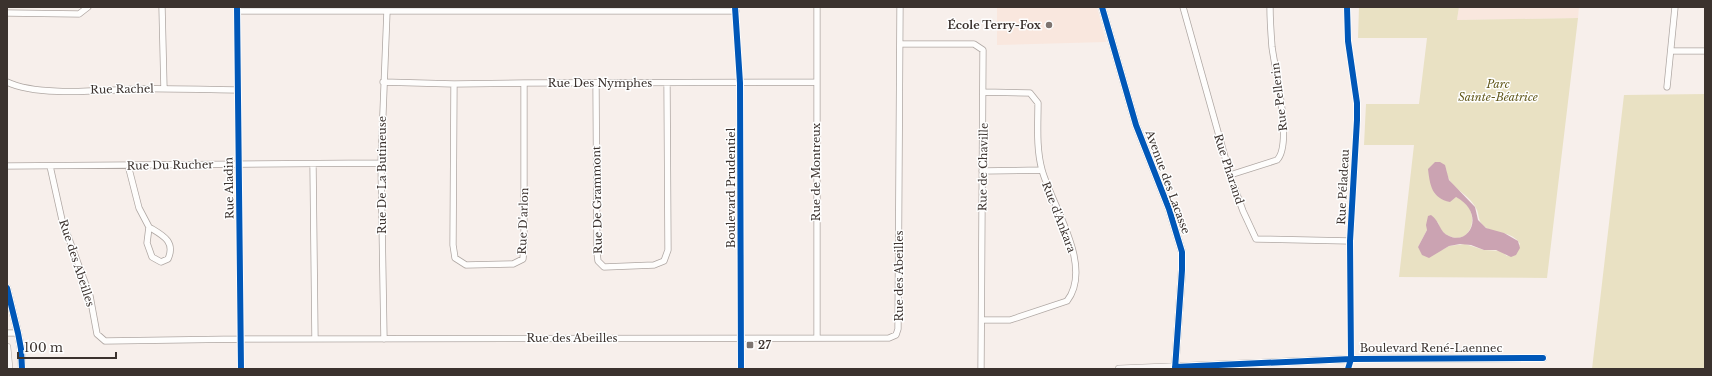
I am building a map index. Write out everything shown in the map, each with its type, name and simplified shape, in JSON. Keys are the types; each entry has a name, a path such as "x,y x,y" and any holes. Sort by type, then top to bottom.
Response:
{"street":[{"path":"7,13 79,14 88,7"},
{"path":"162,7 164,89"},
{"name":"Rue de Montreux","path":"817,7 817,338"},
{"name":"Rue des Abeilles","path":"50,166 62,220 90,296 97,334 105,341 241,339 889,338 896,335 898,329 900,7"},
{"name":"Avenue des Lacasse","path":"1102,7 1136,125 1169,209 1182,252 1175,368"},
{"name":"Rue Pharand","path":"1183,7 1230,175 1243,211 1256,239 1350,241"},
{"name":"Rue Pellerin","path":"1230,175 1277,160 1282,156 1284,143 1281,102 1272,47 1270,7"},
{"name":"Rue Péladeau","path":"1347,7 1348,41 1357,103 1350,241 1351,359 1348,369"},
{"path":"1667,87 1675,7"},
{"path":"237,9 387,12 571,9 735,9"},
{"name":"Rue Aladin","path":"237,9 241,369"},
{"name":"Boulevard Prudentiel","path":"735,9 740,83 741,369"},
{"name":"Rue De La Butineuse","path":"384,339 381,163 383,82 387,12"},
{"name":"Rue de Chaville","path":"900,44 974,44 983,50 981,369"},
{"path":"1671,51 1705,51"},
{"name":"Rue Rachel","path":"7,82 17,87 46,91 164,89 238,90"},
{"name":"Rue Des Nymphes","path":"383,82 454,84 524,82 816,82"},
{"name":"Rue D'arlon","path":"454,84 453,245 455,258 466,265 513,264 523,259 524,245 524,82"},
{"name":"Rue De Grammont","path":"596,83 596,253 598,261 604,267 654,265 664,261 668,250 667,82"},
{"name":"Rue d'Ankara","path":"982,320 1010,320 1067,301 1072,295 1074,289 1076,271 1075,260 1042,170 1038,153 1038,103 1030,93 983,92"},
{"name":"Rue Du Rucher","path":"7,166 381,163"},
{"path":"313,164 315,339"},
{"path":"128,165 139,208 149,227 163,236 169,244 170,253 168,259 161,262 152,257 147,242 149,227"},
{"path":"982,171 1042,170"},
{"path":"7,288 18,333 22,369"},
{"path":"7,333 18,333"},
{"path":"7,347 9,369"},
{"name":"Boulevard René-Laennec","path":"1119,369 1175,368 1351,359 1542,358"}],"shaded area":[{"name":"École Terry-Fox","path":"997,7 1097,7 1106,42 997,45"},
{"path":"1459,7 1579,7 1578,18 1457,20"},
{"path":"1435,162 1440,162 1445,165 1449,180 1475,207 1478,220 1486,228 1504,233 1518,241 1520,248 1516,255 1511,257 1496,250 1484,250 1471,245 1460,244 1449,246 1429,258 1422,255 1418,247 1427,230 1426,225 1428,216 1431,215 1434,217 1443,232 1449,236 1457,238 1468,232 1472,226 1473,219 1471,211 1456,197 1450,202 1439,198 1433,190 1428,169"}],"green space":[{"name":"Parc Sainte-Béatrice","path":"1359,7 1459,7 1457,20 1578,18 1547,278 1399,277 1414,145 1364,145 1366,104 1419,104 1427,38 1358,38","holes":["1446,169 1447,176 1454,186 1472,202 1482,225 1517,240 1520,244 1507,256 1501,251 1484,250 1465,244 1449,246 1442,250 1418,247 1427,230 1438,222 1445,234 1457,238 1464,236 1469,231 1472,224 1470,209 1464,202 1456,197 1435,194 1429,175"]},
{"path":"1705,94 1705,369 1592,369 1624,95"}],"cycle path":[{"path":"237,7 241,369"},
{"path":"735,7 740,83 741,369"},
{"path":"1102,7 1136,125 1169,209 1182,252 1175,369"},
{"path":"1347,7 1348,41 1357,103 1350,241 1351,359 1348,369"},
{"path":"7,288 21,349 22,369"},
{"path":"1175,367 1351,359 1543,358"}],"place":[{"name":"École Terry-Fox","path":"1049,25"},
{"name":"27","path":"750,345"}]}
